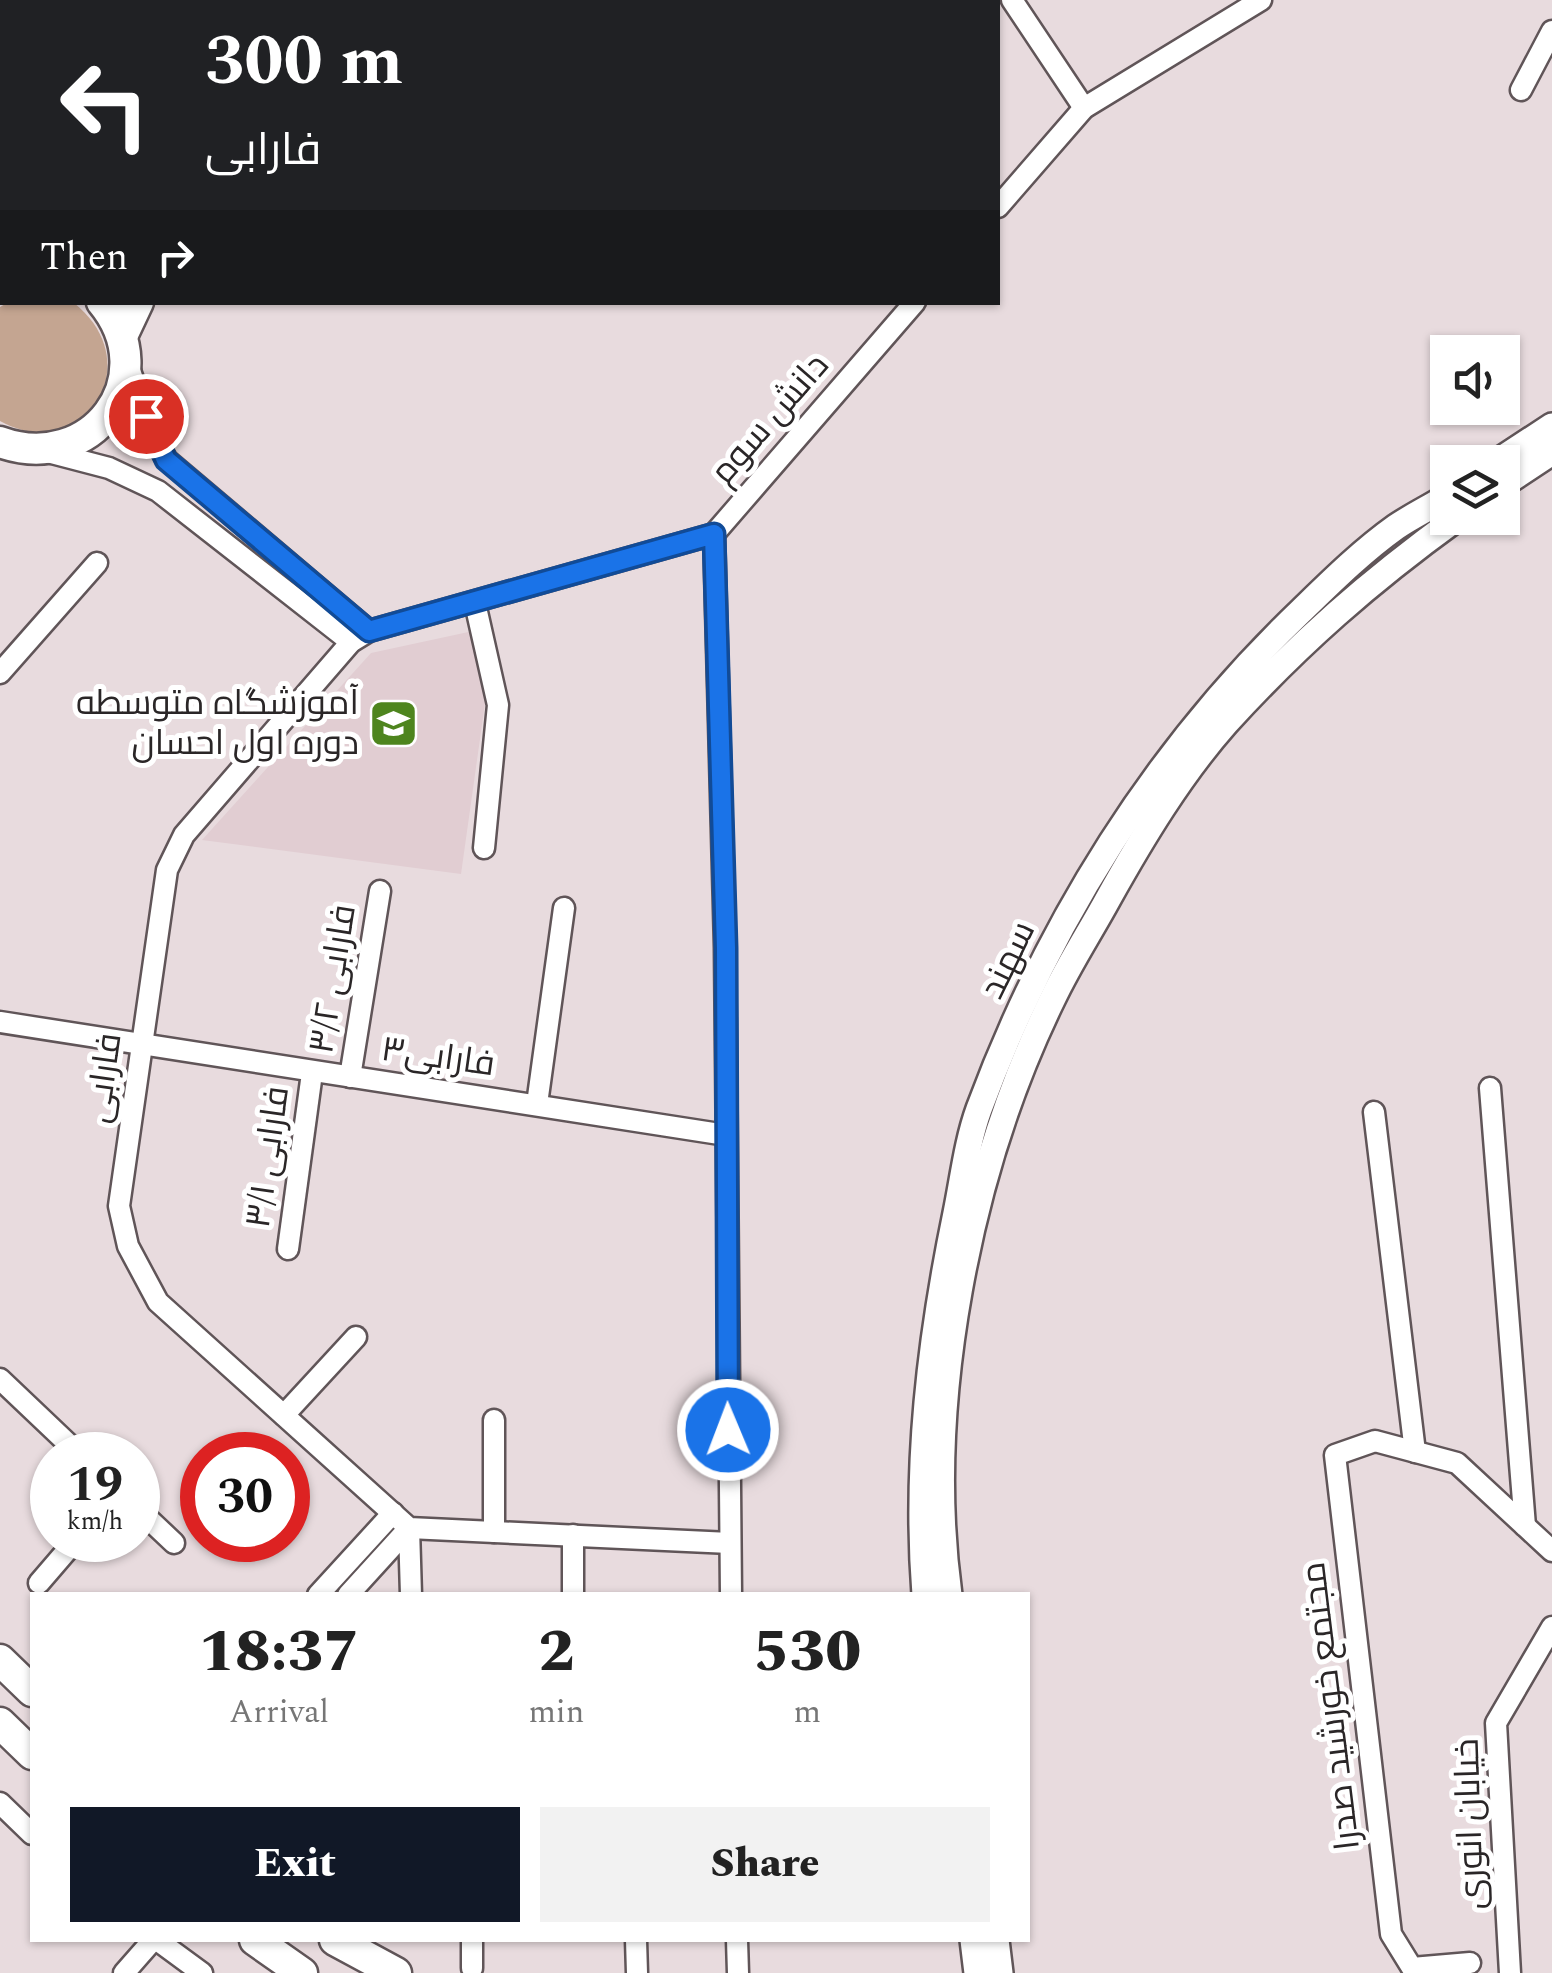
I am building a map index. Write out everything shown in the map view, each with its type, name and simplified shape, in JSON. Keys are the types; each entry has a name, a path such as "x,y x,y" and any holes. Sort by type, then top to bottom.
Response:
{"main road":[{"path":"103,305 124,347"},
{"path":"15,451 69,445 102,422 122,386 124,347 137,305"},
{"path":"0,1660 30,1688"},
{"path":"0,1723 30,1752"},
{"path":"259,1942 302,1973"},
{"path":"339,1942 396,1973"}],"street":[{"path":"1012,0 1084,108"},
{"path":"1000,205 1084,108 1261,0"},
{"path":"1520,90 1552,31"},
{"name":"دانش سوم","path":"714,534 912,305"},
{"path":"124,347 153,436 166,460 360,636"},
{"path":"1520,447 1552,426"},
{"path":"15,451 108,468 158,492 360,636"},
{"path":"1520,474 1552,452"},
{"name":"سهند","path":"925,1592 920,1528 922,1463 931,1356 949,1245 978,1113 1046,954 1125,818 1226,687 1341,573 1396,527 1430,507"},
{"path":"360,636 714,534 731,1592"},
{"name":"سهند","path":"949,1592 943,1518 945,1430 952,1348 975,1216 1003,1122 1053,998 1143,836 1224,726 1364,585 1434,535"},
{"path":"0,673 97,563"},
{"path":"475,603 498,705 484,848"},
{"name":"فارابی","path":"360,636 184,835 168,870 119,1206 128,1246 158,1302 401,1521"},
{"name":"فارابی ۳/۲","path":"350,1078 380,891"},
{"path":"537,1104 564,908"},
{"name":"فارابی۳","path":"0,1022 140,1047 726,1135"},
{"name":"فارابی ۳/۱","path":"288,1249 312,1073"},
{"path":"1490,1088 1525,1526"},
{"path":"1374,1112 1415,1452"},
{"path":"284,1416 356,1336"},
{"path":"5,1393 52,1432"},
{"path":"494,1420 494,1532"},
{"name":"مجتمع خورشید صدرا","path":"1470,1963 1412,1968 1391,1934 1335,1455 1375,1441 1457,1463 1552,1551"},
{"path":"321,1592 401,1521 494,1532 730,1542"},
{"path":"350,1592 401,1521"},
{"path":"401,1521 411,1592"},
{"path":"160,1530 174,1543"},
{"path":"573,1536 573,1592"},
{"path":"38,1583 57,1562"},
{"name":"خیابان انوری","path":"1510,1973 1496,1723 1552,1627"},
{"path":"0,1803 30,1832"},
{"path":"124,1973 153,1942"},
{"path":"158,1942 202,1973"},
{"path":"472,1942 472,1968"},
{"path":"636,1942 637,1973"},
{"path":"737,1942 738,1973"},
{"path":"973,1942 978,1973"},
{"path":"996,1942 1000,1973"}],"shaded area":[{"path":"76,305 96,327 106,353 106,379 97,402 80,420 58,430 30,432 0,421 0,307"},
{"name":"آموزشگاه متوسطه دوره اول احسان","path":"473,631 488,682 461,874 202,840 371,653"}],"place":[{"name":"آموزشگاه متوسطه دوره اول احسان","path":"394,723"}],"route":[{"path":"146,416 166,460 369,631 714,534 726,948 728,1430"}]}
